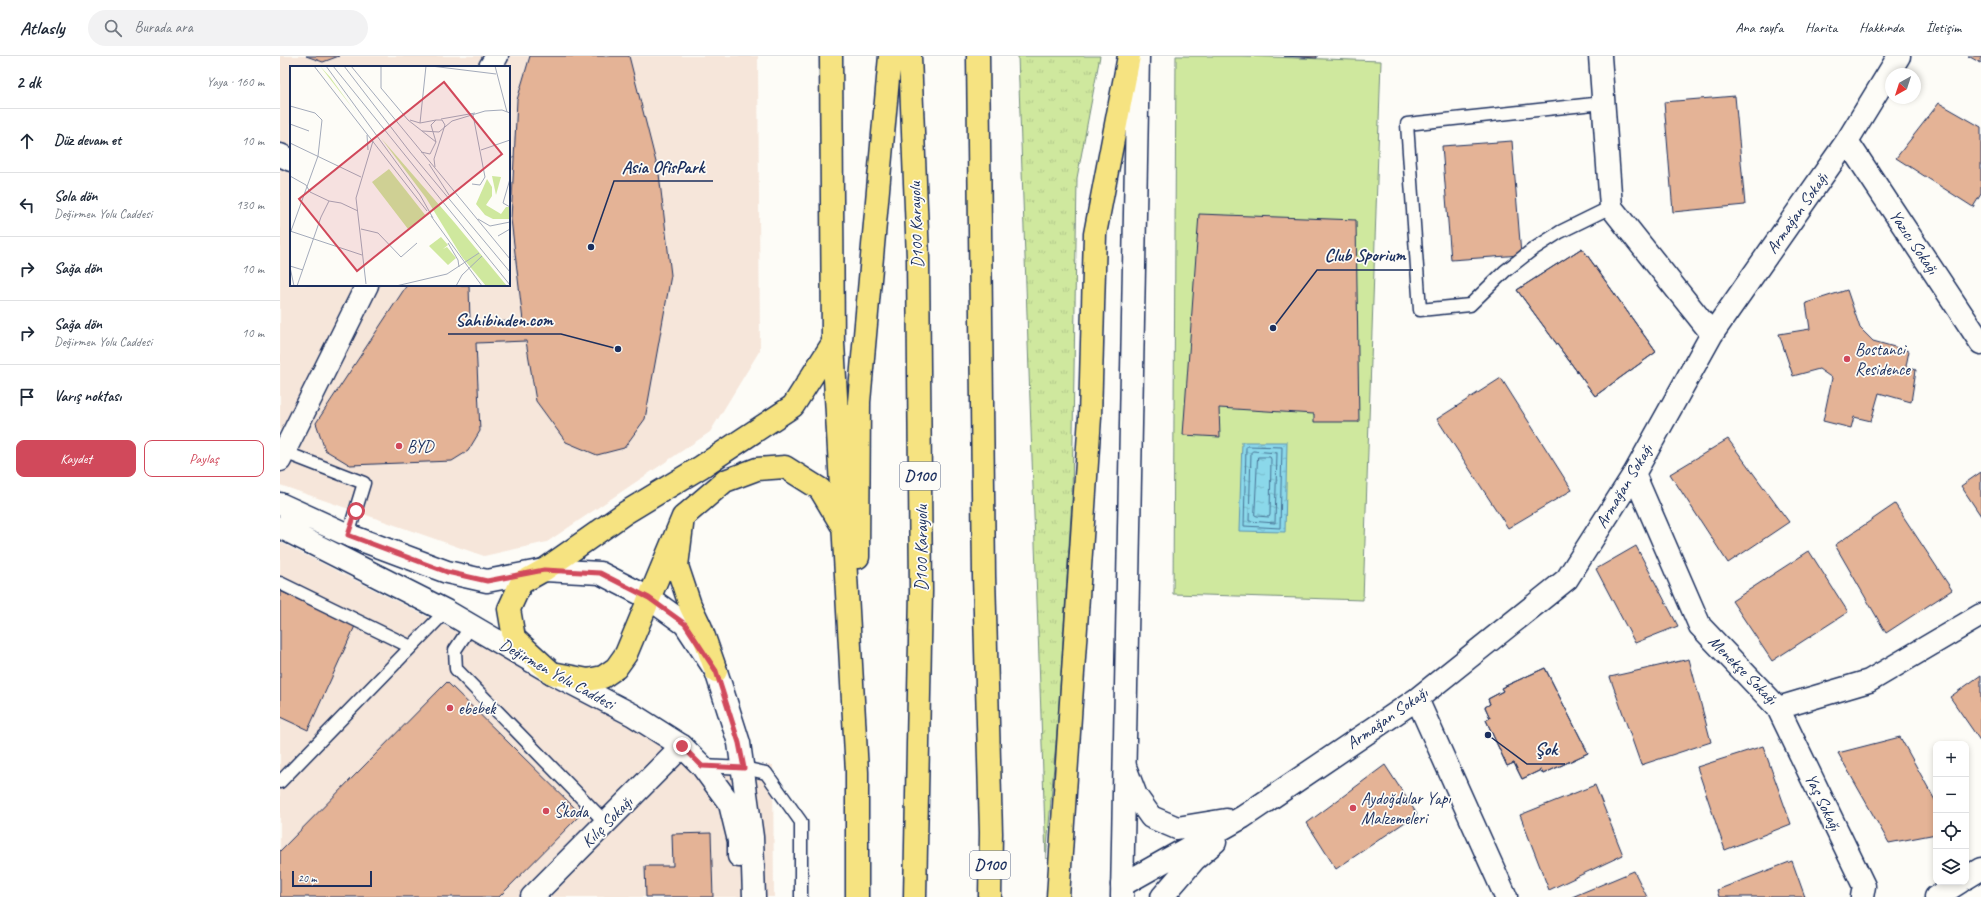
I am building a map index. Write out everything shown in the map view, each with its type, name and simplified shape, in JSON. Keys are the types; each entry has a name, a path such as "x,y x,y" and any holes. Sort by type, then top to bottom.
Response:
{"highway":[{"path":"831,56 833,343 856,766"},
{"path":"857,897 856,766 859,402 890,56"},
{"name":"D100 Karayolu","path":"910,56 918,258 921,591 915,897"},
{"name":"D100","path":"978,56 984,576 991,833 990,897"},
{"path":"1058,897 1090,417 1095,234 1129,56"},
{"path":"833,343 793,406 702,467 626,513 544,570 521,583 509,609 514,638 552,673 588,680 603,677 616,668 626,654 683,516 725,481 757,469 785,467 820,489 843,527"},
{"path":"683,516 677,566 690,605 701,628 716,671"},
{"path":"991,833 995,897"}],"street":[{"path":"491,66 497,56"},
{"path":"1122,891 1138,56"},
{"path":"1600,56 1611,207 1712,334"},
{"name":"Armağan Sokağı","path":"1243,817 1417,699 1567,579 1634,474 1712,334 1847,141 1899,56"},
{"name":"Yazıcı Sokağı","path":"1847,141 1981,343"},
{"path":"280,155 290,160"},
{"path":"282,456 367,286"},
{"name":"Menekşe Sokağı","path":"1634,474 1700,626 1778,708 1869,681 1981,615"},
{"path":"280,504 348,535 447,572 487,581 544,570 600,573 649,598 685,624 716,671 739,743 744,768 752,837 754,897"},
{"name":"Değirmen Yolu Caddesi","path":"280,527 446,611 552,673 633,715 682,746 702,766 730,804 739,841 740,897"},
{"path":"1417,699 1506,897"},
{"name":"Yaş Sokağı","path":"1778,708 1864,886 1862,897"},
{"name":"Kılıç Sokağı","path":"532,897 682,746"},
{"path":"1125,767 1136,796 1151,817 1178,828 1243,817"},
{"path":"1122,891 1243,817"},
{"path":"1162,897 1194,860 1243,817"},
{"path":"1969,876 1981,869"},
{"path":"1936,897 1955,885"}],"lane":[{"path":"1603,103 1407,124 1420,310 1470,305 1505,271 1532,250 1560,232 1611,207"},
{"path":"282,456 364,483 348,535"},
{"path":"280,582 411,647"},
{"path":"280,782 446,611"},
{"path":"471,626 454,650 456,669 606,823"},
{"path":"702,766 744,768 766,773 801,822 801,897"}],"shaded area":[{"path":"280,56 758,56 760,350 710,432 547,542 484,556 280,485"},
{"path":"280,542 682,746 702,766 773,765 774,897 280,897"}],"green space":[{"path":"1018,56 1100,56 1077,178 1072,499 1058,719 1046,859"},
{"path":"1176,56 1241,56 1381,61 1363,600 1173,594"}],"water":[{"path":"1242,442 1287,442 1285,532 1239,531"}],"building":[{"path":"306,56 339,56 323,62"},
{"path":"530,56 629,56 659,174 671,275 645,419 624,448 597,455 566,442 536,401 526,341 476,343 480,431 468,451 452,461 350,465 325,450 316,423 406,286 469,286 470,322 523,321 511,219 517,100"},
{"path":"1284,56 1317,56 1317,58"},
{"path":"1968,56 1981,56 1981,63"},
{"path":"1735,96 1745,205 1673,212 1664,102"},
{"path":"1939,103 1981,127 1981,194 1973,207 1896,158"},
{"path":"1512,141 1521,255 1451,260 1442,146"},
{"path":"1199,214 1356,220 1359,422 1314,422 1314,414 1219,408 1220,437 1183,435"},
{"path":"1582,248 1656,352 1595,396 1517,290"},
{"path":"1582,248 1656,352 1595,396 1517,290"},
{"name":"Bostanci Residence","path":"1847,290 1860,328 1873,341 1909,351 1906,366 1916,370 1911,402 1879,393 1871,421 1854,417 1851,428 1823,421 1832,378 1819,369 1793,376 1779,334 1810,329 1806,303"},
{"path":"1501,378 1572,490 1508,528 1437,419"},
{"path":"1728,439 1789,522 1728,563 1670,474"},
{"path":"1981,472 1981,516 1961,486"},
{"path":"1895,504 1952,590 1886,633 1835,545"},
{"path":"1636,546 1678,626 1635,643 1596,569"},
{"path":"1809,551 1848,612 1772,661 1732,601"},
{"path":"280,591 355,626 308,730 280,717"},
{"path":"1689,659 1711,742 1641,765 1610,677"},
{"path":"1545,668 1588,753 1543,774 1541,770 1522,779 1514,763 1507,766 1486,720 1490,718 1485,707 1490,704 1488,699 1503,691 1501,688"},
{"path":"1545,668 1588,753 1543,774 1541,770 1522,779 1514,763 1507,766 1486,720 1490,718 1485,707 1490,704 1488,699 1503,691 1501,688"},
{"path":"1981,675 1981,742 1950,697"},
{"path":"447,682 581,814 499,897 280,897 280,851"},
{"path":"1900,737 1933,797 1933,835 1889,843 1838,753"},
{"path":"1763,746 1791,824 1725,850 1697,767"},
{"path":"1385,765 1417,814 1336,869 1307,823"},
{"path":"1595,785 1623,855 1549,890 1520,815"},
{"path":"711,833 713,897 646,897 645,866 673,866 672,834"},
{"path":"1792,861 1805,897 1719,897 1717,890"},
{"path":"1634,871 1647,897 1572,897"}],"place":[{"name":"Asia OfisPark","path":"591,247"},
{"name":"Club Sporium","path":"1273,328"},
{"name":"Sahibinden.com","path":"618,349"},
{"name":"Bostanci Residence","path":"1847,359"},
{"name":"BYD","path":"399,446"},
{"name":"ebebek","path":"450,708"},
{"name":"Şok","path":"1488,735"},
{"name":"Aydoğdular Yapı Malzemeleri","path":"1353,808"},
{"name":"Škoda","path":"546,811"}],"route":[{"path":"356,511 348,535 447,572 487,581 544,570 600,573 649,598 685,624 716,671 739,743 744,768 702,766 682,746"}]}
